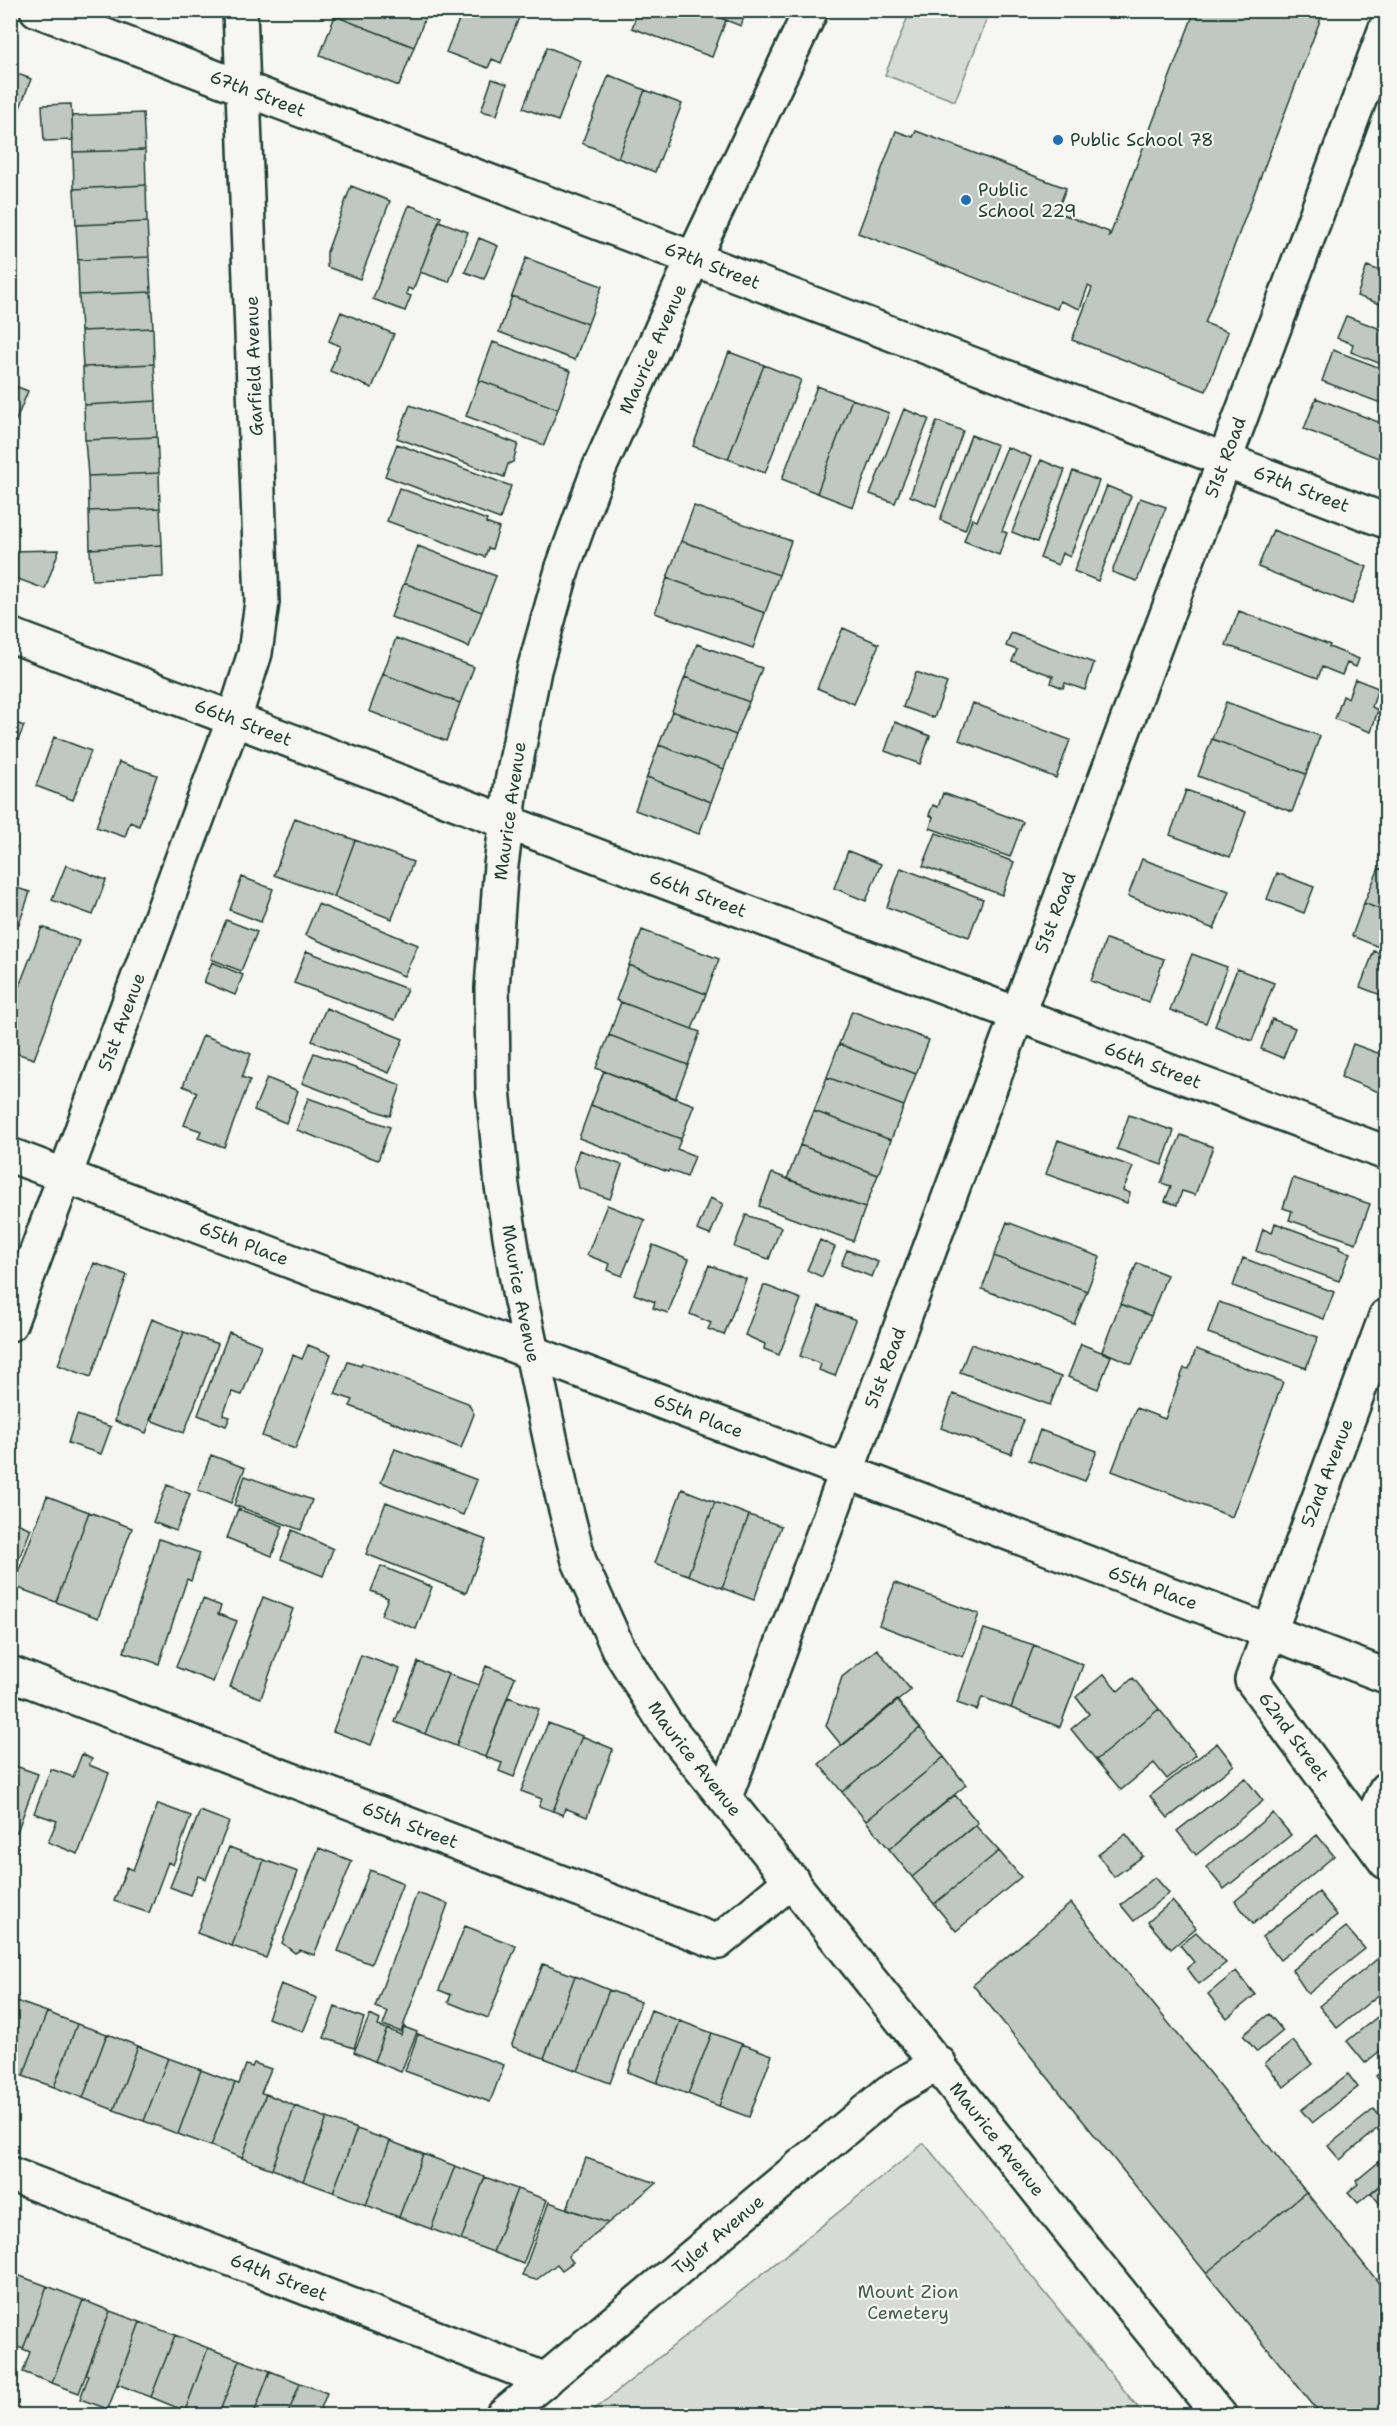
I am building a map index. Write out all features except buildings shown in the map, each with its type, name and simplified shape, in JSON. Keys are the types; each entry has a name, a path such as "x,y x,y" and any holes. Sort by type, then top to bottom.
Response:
{"street":[{"name":"67th Street","path":"37,10 1386,521"},
{"name":"Garfield Avenue","path":"234,719 255,653 262,602 240,10"},
{"name":"Maurice Avenue","path":"811,10 693,259 598,471 563,567 534,670 506,823 492,988 493,1088 502,1186 519,1292 563,1498 579,1561 618,1648 665,1723 1220,2415"},
{"name":"51st Road","path":"725,1797 1386,28"},
{"name":"66th Street","path":"10,635 459,802 506,823 1386,1153"},
{"name":"51st Avenue","path":"10,1324 234,719"},
{"name":"65th Place","path":"10,1155 1386,1676"},
{"name":"52nd Avenue","path":"1268,1631 1386,1316"},
{"name":"62nd Street","path":"1268,1631 1251,1680 1386,1862"},
{"name":"65th Street","path":"10,1674 718,1942 792,1880"},
{"path":"1365,1835 1386,1789"},
{"name":"Tyler Avenue","path":"502,2415 889,2092 939,2063"},
{"name":"64th Street","path":"10,2174 546,2380"}],"green space":[{"path":"910,11 990,11 955,101 885,75"},
{"name":"Mount Zion Cemetery","path":"924,2143 1144,2415 588,2415"}],"place":[{"name":"Public School 78","path":"1058,140"},
{"name":"Public School 229","path":"966,200"}]}
